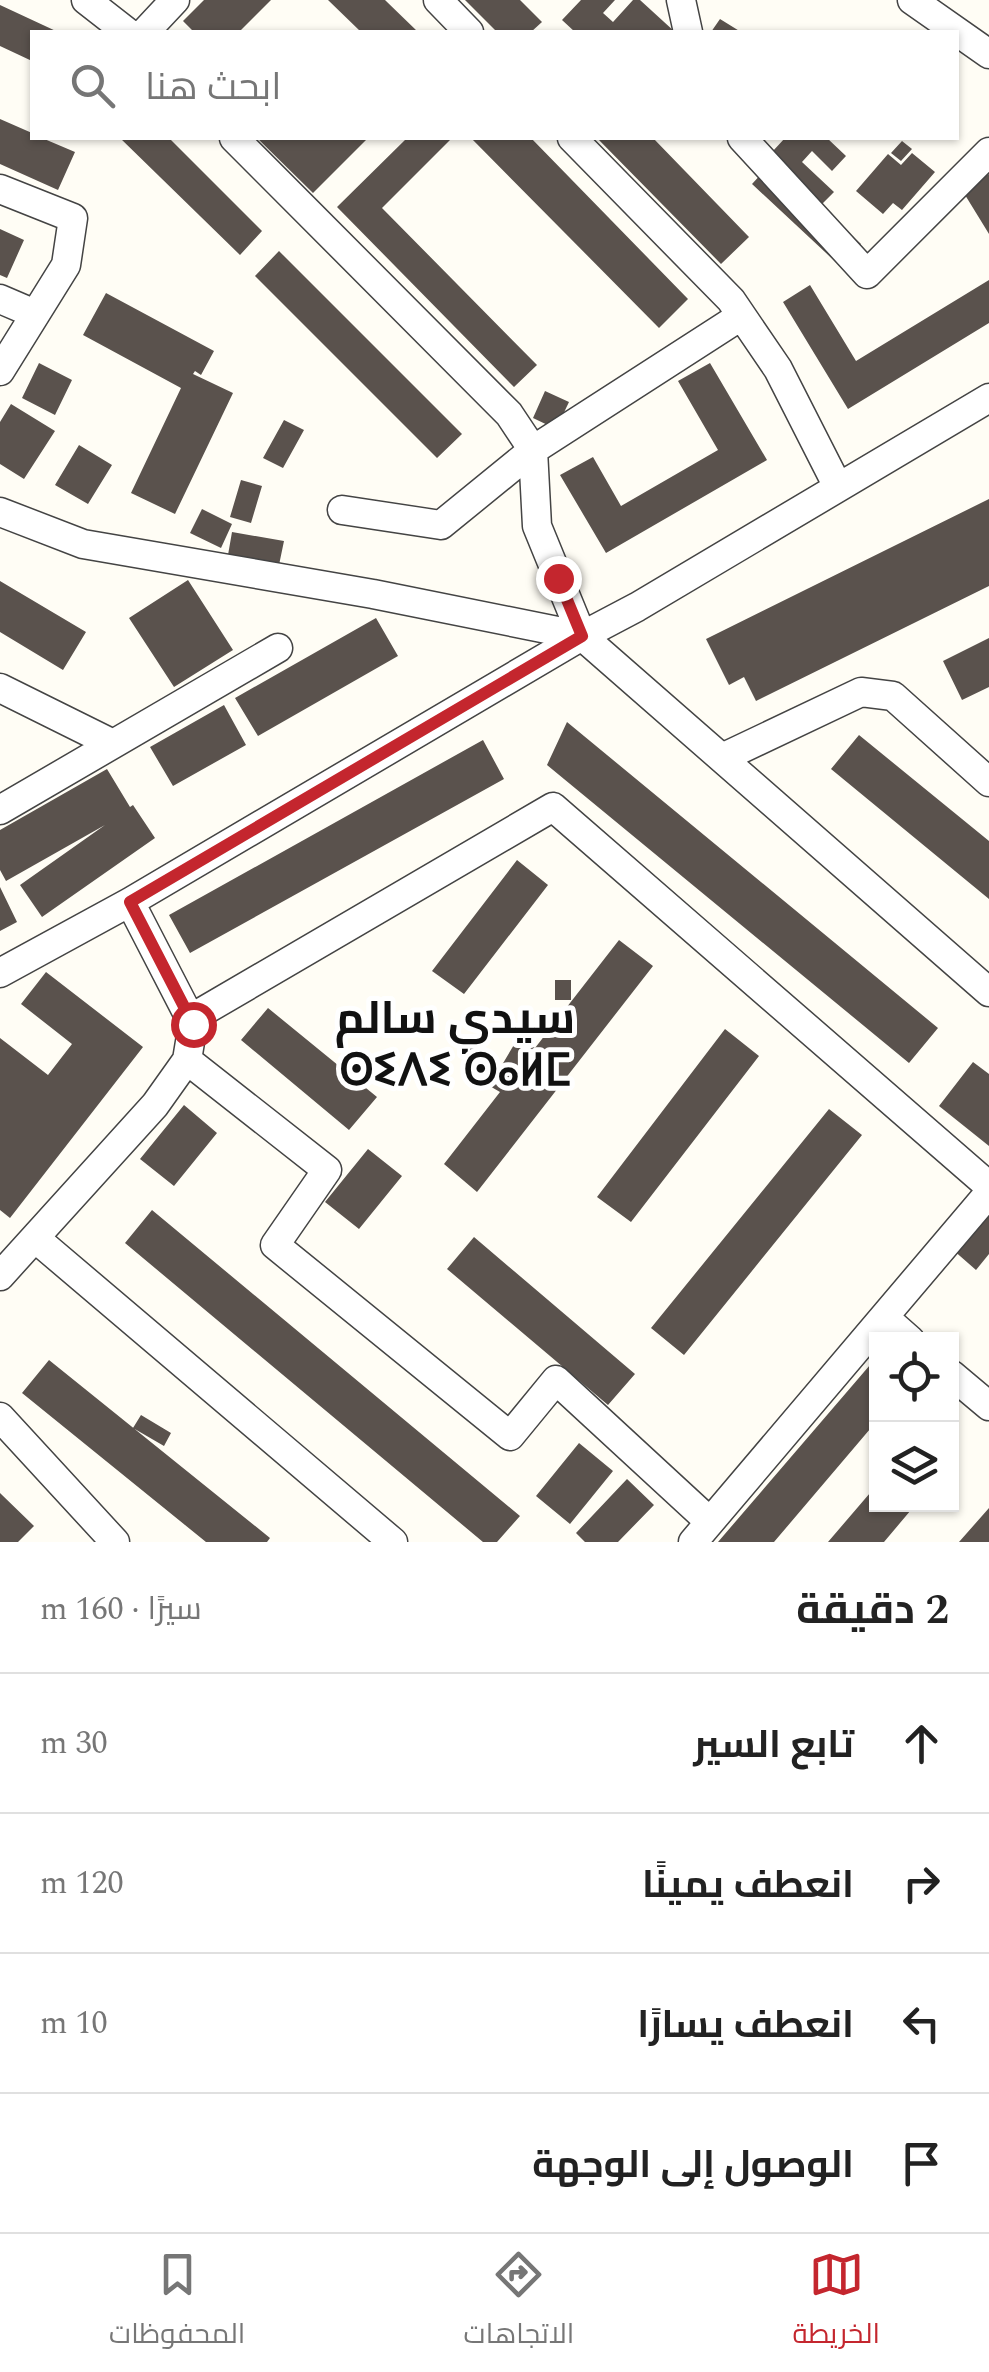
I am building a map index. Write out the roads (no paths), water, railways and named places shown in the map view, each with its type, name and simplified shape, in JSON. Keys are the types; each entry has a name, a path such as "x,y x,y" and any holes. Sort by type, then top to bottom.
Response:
{"street":[{"path":"86,0 124,30"},
{"path":"147,30 174,0"},
{"path":"438,0 467,30"},
{"path":"681,0 688,30"},
{"path":"912,0 955,30"},
{"path":"959,33 989,54"},
{"path":"236,140 510,414 533,450 538,526 582,636 989,992"},
{"path":"574,140 731,300 778,370 838,487"},
{"path":"744,140 868,274 989,152"},
{"path":"0,189 73,218 66,265 0,371"},
{"path":"0,299 35,314"},
{"path":"342,510 441,525 533,450 741,316"},
{"path":"0,973 130,902 989,398"},
{"path":"0,512 83,544 373,594 582,636"},
{"path":"0,810 278,648"},
{"path":"0,688 113,744"},
{"path":"722,758 861,692 892,696 989,782"},
{"path":"187,1060 327,1170 275,1245 510,1436 556,1380 702,1532 989,1190 553,806 190,1019"},
{"path":"0,1276 156,1105 187,1060 193,1024 130,902"},
{"path":"34,1238 374,1536"},
{"path":"884,1317 901,1332"},
{"path":"959,1380 989,1406"},
{"path":"0,1417 115,1542"}],"district":[{"name":"سيدي سالم ⵙⵉⴷⵉ ⵙⴰⵍⵎ","path":"455,1045"}]}
